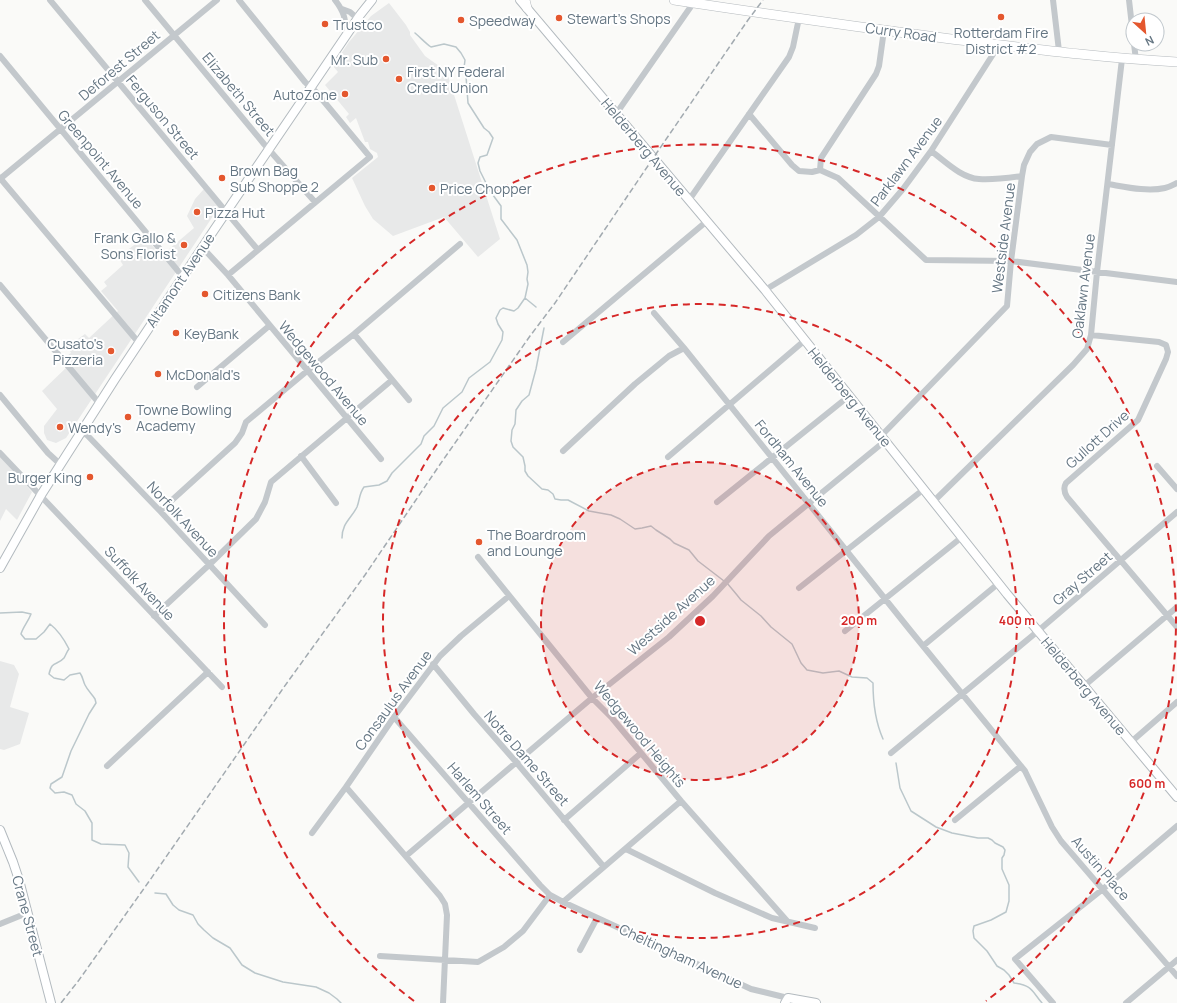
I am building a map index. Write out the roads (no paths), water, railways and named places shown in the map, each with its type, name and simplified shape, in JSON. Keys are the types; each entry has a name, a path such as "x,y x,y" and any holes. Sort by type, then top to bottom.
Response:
{"main road":[{"name":"Curry Road","path":"674,0 694,1 798,18 999,45 1122,59 1177,62"}],"street":[{"name":"Ferguson Street","path":"50,0 258,250"},
{"name":"Elizabeth Street","path":"145,0 315,202"},
{"name":"Deforest Street","path":"0,178 217,0"},
{"path":"228,276 370,157 312,87 305,82 239,0"},
{"path":"335,0 342,9 346,19 347,35"},
{"name":"Altamont Avenue","path":"0,568 41,495 99,403 202,247 372,0"},
{"name":"Helderberg Avenue","path":"520,0 526,4 616,114 708,222 962,536 1007,594 1177,797"},
{"path":"1053,0 1059,51"},
{"path":"1129,0 1130,12"},
{"path":"616,114 694,1"},
{"path":"342,9 350,12 358,19"},
{"path":"689,200 789,57 793,47 798,18"},
{"path":"820,170 821,158 876,74 879,66 884,30"},
{"name":"Parklawn Avenue","path":"764,290 856,235 878,217 903,190 931,151 999,45"},
{"path":"1135,52 1136,60"},
{"name":"Greenpoint Avenue","path":"0,56 183,277"},
{"name":"Oaklawn Avenue","path":"934,502 1073,365 1086,349 1091,335 1122,59"},
{"path":"749,114 792,165 799,171 812,172 820,170 838,178 878,217 926,260 1011,261 1177,282"},
{"name":"Westside Avenue","path":"406,856 592,698 669,637 713,596 770,536 883,439 1007,306 1011,261 1024,165 1030,152 1037,144 1051,137 1112,145"},
{"path":"931,151 958,172 978,179 1022,176"},
{"path":"0,178 139,343"},
{"path":"1108,184 1159,189 1168,188 1177,183"},
{"path":"563,342 708,222"},
{"path":"160,511 235,443 242,433 246,422 354,334 460,244"},
{"name":"Wedgewood Avenue","path":"202,247 381,459"},
{"path":"0,285 99,403"},
{"name":"Fordham Avenue","path":"654,312 962,694"},
{"path":"197,387 269,326"},
{"path":"354,334 409,400"},
{"name":"Gullott Drive","path":"1091,335 1160,342 1166,345 1168,352 1138,420 1066,483 1064,487 1064,492 1067,497 1120,560"},
{"path":"668,457 804,341"},
{"path":"563,451 635,384 669,356 684,348"},
{"path":"154,616 256,519 265,502 271,482 392,380"},
{"path":"0,395 48,453 60,464"},
{"path":"717,502 849,396"},
{"name":"Norfolk Avenue","path":"81,432 87,435 160,511 265,626"},
{"name":"Suffolk Avenue","path":"0,453 222,687"},
{"path":"301,456 336,503"},
{"path":"1157,466 1177,489"},
{"path":"799,588 924,489"},
{"name":"Gray Street","path":"891,753 1038,631 1177,512"},
{"path":"845,631 962,536"},
{"name":"Wedgewood Heights","path":"478,557 592,698 612,718 681,801 788,922"},
{"path":"1120,560 1177,627"},
{"path":"923,646 999,583"},
{"name":"Consaulus Avenue","path":"312,833 433,664 456,641 509,596"},
{"path":"1084,686 1177,607"},
{"name":"Notre Dame Street","path":"433,664 604,867"},
{"path":"107,766 208,672"},
{"name":"Austin Place","path":"962,694 1021,766 1058,836 1177,976"},
{"path":"1131,742 1177,702"},
{"name":"Harlem Street","path":"394,717 550,895"},
{"path":"564,820 641,753"},
{"path":"955,820 1021,766"},
{"path":"346,787 440,896 445,904 447,915 443,1003"},
{"path":"563,902 681,801"},
{"path":"1053,1003 1015,959 1103,889 1177,826"},
{"name":"Crane Street","path":"0,830 13,862 51,1003"},
{"path":"626,849 715,893 772,918 815,928"},
{"path":"380,956 478,962 504,947 524,931 550,895"},
{"name":"Cheltingham Avenue","path":"550,895 751,989 787,1000 816,1003"},
{"path":"0,924 27,913"},
{"path":"580,950 597,918"},
{"path":"1126,1003 1177,960"}],"waterway":[{"path":"415,33 431,47 444,44 456,47 465,60 464,68 468,103 484,128 493,138 487,155 480,157 478,163 480,171 490,191 501,206 501,219 517,240 527,265 528,272 528,284 525,298 536,307"},
{"path":"342,538 342,533 347,521 355,511 360,494 364,487 379,485 387,481 392,473 421,444 424,436 434,426 443,408 462,392 469,378 490,362 502,340 503,332 496,318 500,310 503,308 514,311 525,298"},
{"path":"544,328 529,395 522,401 516,410 515,424 512,430 511,441 513,447 523,457 525,471 528,476 542,489 548,490 553,494 555,499 568,500 589,511 611,515 635,529 651,526 674,543 689,550 698,561 724,581"},
{"path":"727,583 741,600 792,644 801,663 807,670 823,673 839,671 852,677 867,678 873,683 875,712 883,739"},
{"path":"0,613 22,612 31,614 21,634 25,639 36,639 50,624 61,635 69,649 64,658 53,665 49,674 54,678 64,680 70,675 80,673 84,684 95,699 96,703 71,751 62,777 51,784 50,788 55,793 64,792 72,795 76,804 85,811 92,823 92,840 101,844 125,845 129,853 128,867 139,882"},
{"path":"896,763 900,788 911,811 936,827 952,833 978,838 988,838 1003,847 1005,850 1002,858 1002,869 1009,885 1009,901 1006,912 991,920 974,926 974,938 987,951 997,966 1009,975 1014,983 1028,987 1042,1003"},
{"path":"155,893 166,894 173,905 179,910 193,915 198,924 204,930 213,938 230,948 242,965 255,973 283,982 316,987 329,993 341,1003"}],"railway":[{"path":"61,1003 79,980 284,687 365,575 441,463 530,336 555,303 763,0"}],"place":[{"name":"Rotterdam Fire District #2","path":"1001,17"},
{"name":"Stewart's Shops","path":"559,18"},
{"name":"Speedway","path":"461,20"},
{"name":"Trustco","path":"325,24"},
{"name":"Mr. Sub","path":"386,59"},
{"name":"First NY Federal Credit Union","path":"399,79"},
{"name":"AutoZone","path":"345,94"},
{"name":"Brown Bag Sub Shoppe 2","path":"222,178"},
{"name":"Price Chopper","path":"432,188"},
{"name":"Pizza Hut","path":"197,212"},
{"name":"Frank Gallo & Sons Florist","path":"184,245"},
{"name":"Citizens Bank","path":"205,294"},
{"name":"KeyBank","path":"176,333"},
{"name":"Cusato's Pizzeria","path":"111,351"},
{"name":"McDonald's","path":"158,374"},
{"name":"Towne Bowling Academy","path":"128,417"},
{"name":"Wendy's","path":"60,427"},
{"name":"Burger King","path":"90,477"},
{"name":"The Boardroom and Lounge","path":"479,542"}]}
